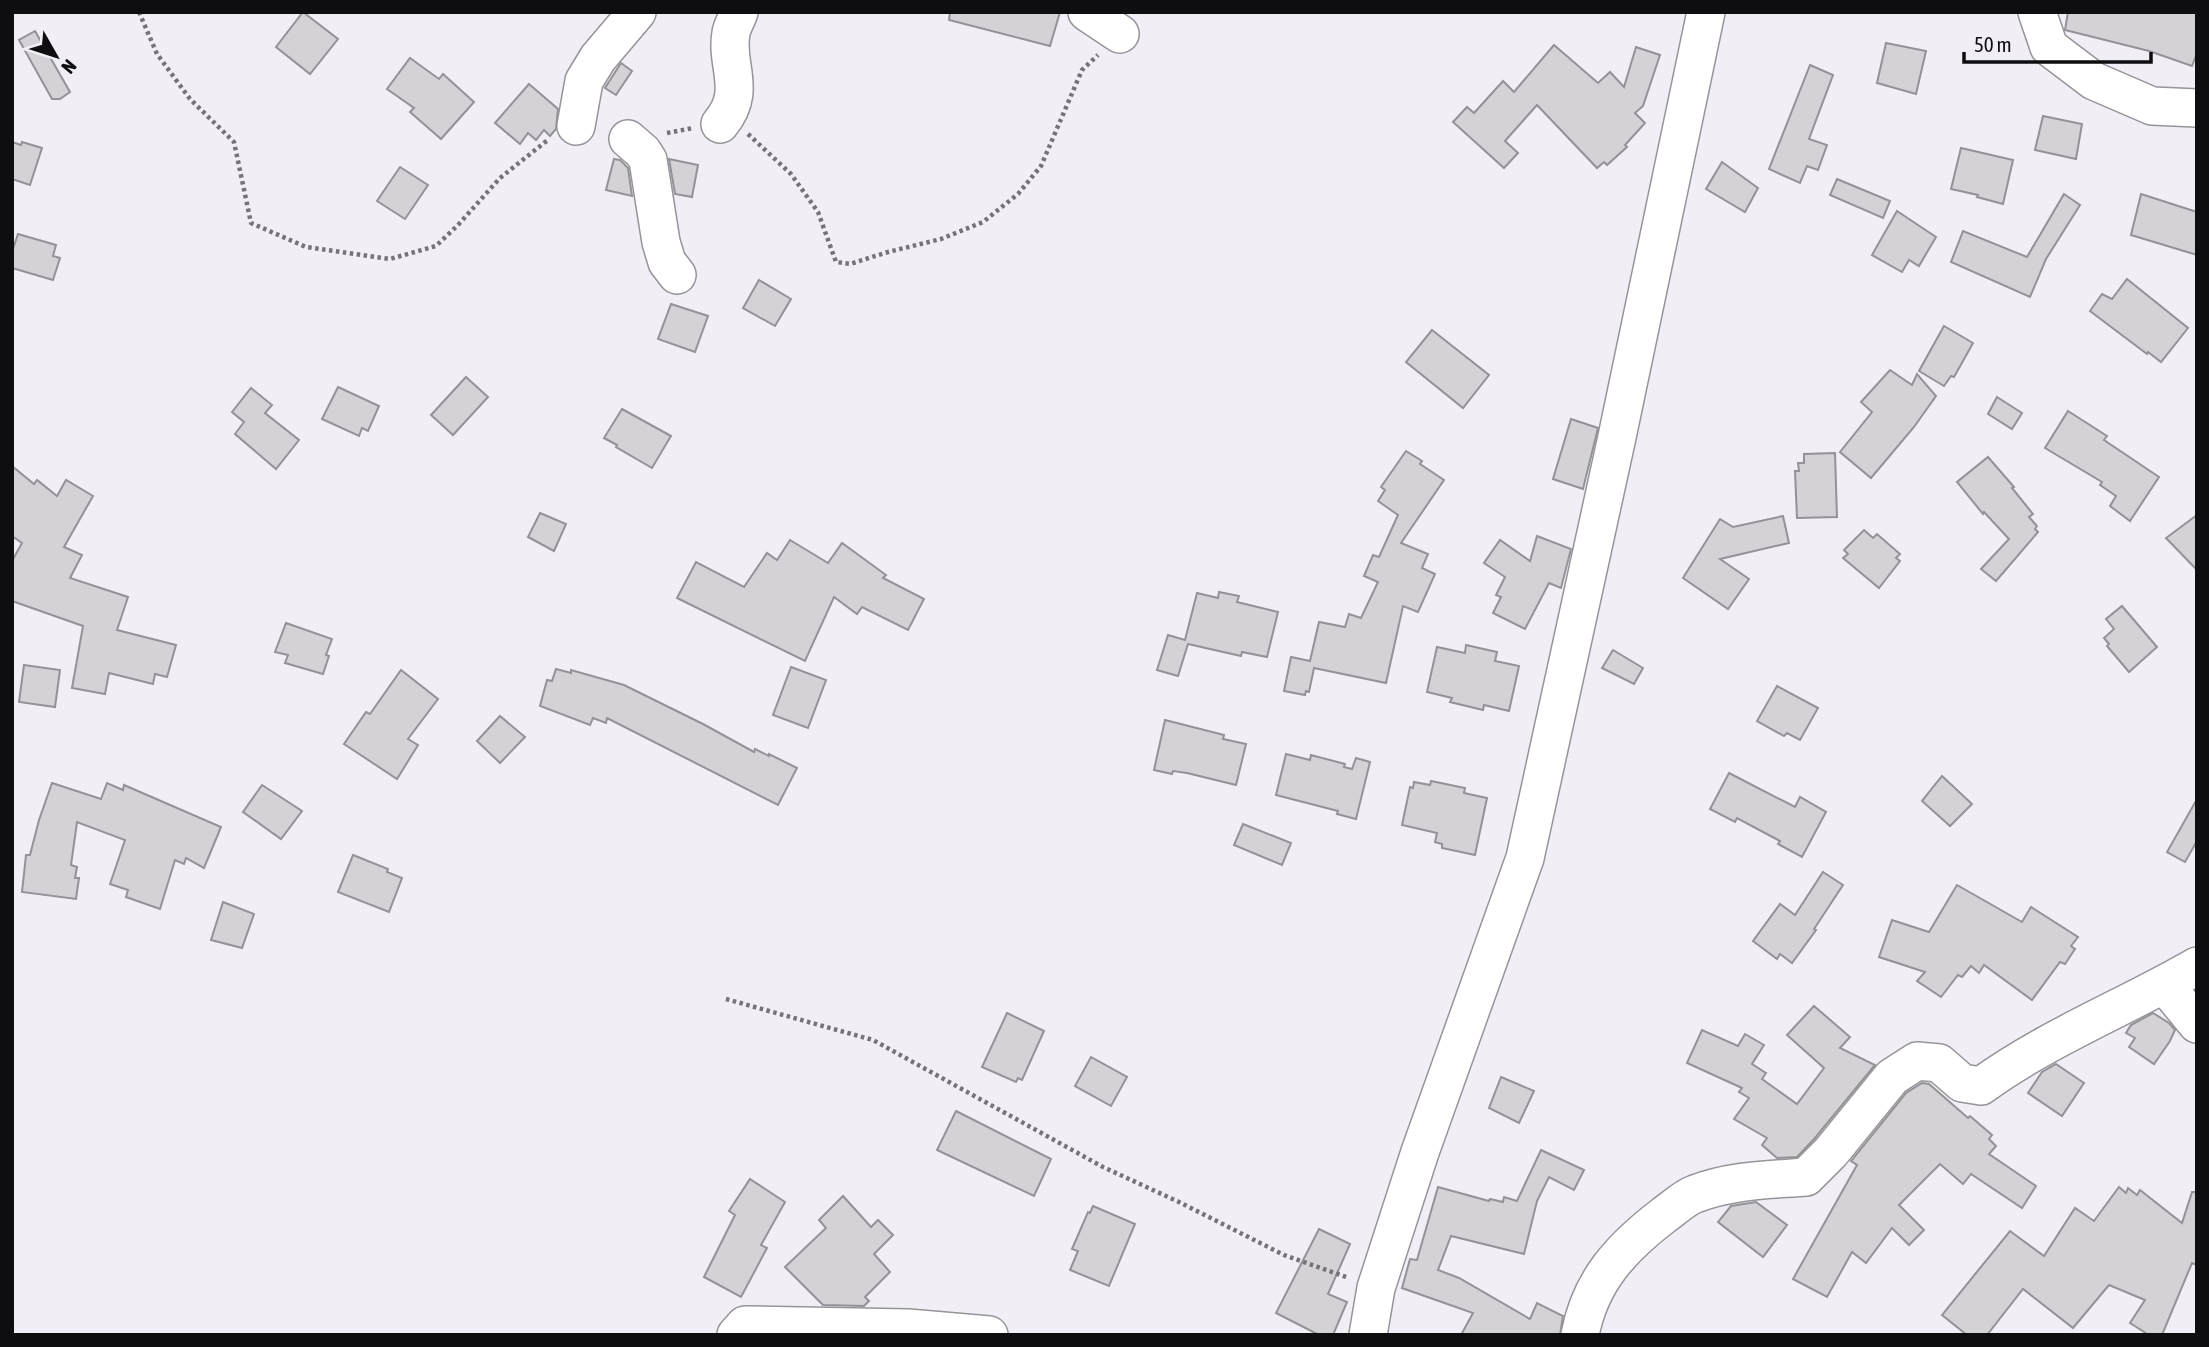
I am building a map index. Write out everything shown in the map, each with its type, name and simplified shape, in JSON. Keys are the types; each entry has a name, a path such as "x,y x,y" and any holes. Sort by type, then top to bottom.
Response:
{"street":[{"path":"576,125 584,81 598,58 637,12"},
{"path":"720,124 728,115 733,97 736,76 731,52 731,32 740,12"},
{"path":"1087,12 1120,34"},
{"path":"1368,1335 1376,1287 1420,1152 1525,858 1706,12"},
{"path":"2037,12 2049,47 2094,81 2152,106 2197,108"},
{"path":"628,139 648,160 661,242 667,262 677,275"},
{"path":"1580,1335 1584,1311 1605,1271 1640,1233 1692,1194 1738,1182 1806,1177 1831,1152 1892,1077 1917,1061 1939,1063 1962,1083 1981,1086 2057,1040 2197,966"},
{"path":"2165,985 2197,1024"},
{"path":"736,1335 746,1325 908,1328 989,1335"}],"path":[{"path":"139,12 157,54 190,99 234,142 251,223 306,247 390,260 436,246 500,178 561,130 576,125"},
{"path":"628,139 720,124 744,131 791,174 818,212 836,262 850,264 941,239 983,222 1018,194 1041,166 1082,69 1120,34"},
{"path":"726,999 873,1040 1103,1167 1284,1255 1376,1287"}],"building":[{"path":"303,12 338,39 310,74 276,47"},
{"path":"950,12 1060,12 1050,46 949,20"},
{"path":"2068,12 2197,12 2197,53 2192,66 2149,51 2065,30"},
{"path":"35,31 70,92 60,99 52,99 19,40"},
{"path":"1886,43 1926,51 1916,94 1877,83"},
{"path":"1554,45 1598,83 1610,72 1624,87 1636,47 1660,55 1643,106 1635,113 1645,123 1625,145 1627,147 1607,165 1604,162 1597,168 1537,105 1505,141 1518,153 1504,168 1453,122 1467,107 1474,113 1503,81 1514,92"},
{"path":"410,58 439,79 443,74 474,102 441,139 410,112 414,108 387,89"},
{"path":"621,63 632,71 616,95 605,88"},
{"path":"1810,65 1833,75 1809,139 1827,145 1818,170 1807,166 1800,183 1769,169"},
{"path":"529,84 558,109 556,129 550,136 544,130 536,140 528,133 520,144 495,123"},
{"path":"2043,116 2082,124 2076,159 2035,150"},
{"path":"12,142 42,148 30,185 12,179"},
{"path":"1961,148 2013,160 2003,204 1951,189"},
{"path":"614,159 620,160 628,168 632,196 606,190"},
{"path":"669,159 698,165 692,197 675,194"},
{"path":"1722,162 1758,188 1745,212 1706,189"},
{"path":"400,167 428,185 405,219 377,201"},
{"path":"1837,179 1890,201 1883,218 1830,195"},
{"path":"2064,194 2080,205 2046,259 2030,297 1951,262 1963,231 2027,257"},
{"path":"2141,194 2197,212 2197,255 2131,235"},
{"path":"1897,211 1936,237 1919,266 1909,260 1902,272 1872,255"},
{"path":"18,234 56,245 53,256 60,258 53,280 12,268 12,252"},
{"path":"2127,279 2188,328 2161,362 2090,311 2102,294 2112,299"},
{"path":"759,280 791,299 775,326 743,308"},
{"path":"671,304 708,316 695,352 658,339"},
{"path":"1944,326 1973,343 1954,377 1951,376 1944,386 1919,371"},
{"path":"1432,330 1489,375 1463,408 1406,362"},
{"path":"1890,370 1912,385 1917,374 1936,396 1871,478 1840,452 1872,412 1861,402"},
{"path":"466,377 488,397 453,435 431,415"},
{"path":"338,387 379,406 368,431 362,428 359,436 322,419"},
{"path":"251,388 272,405 265,413 299,440 276,469 235,434 244,422 232,412"},
{"path":"1997,397 2022,413 2012,429 1988,414"},
{"path":"622,409 671,436 652,468 604,438"},
{"path":"2068,411 2107,436 2104,440 2159,477 2130,521 2110,506 2116,496 2100,485 2102,482 2045,448"},
{"path":"1571,419 1598,428 1583,489 1553,479"},
{"path":"1406,451 1444,480 1401,543 1428,554 1422,568 1435,574 1418,612 1403,606 1386,683 1314,668 1309,692 1306,691 1305,695 1284,691 1291,657 1310,661 1319,622 1345,627 1349,614 1361,618 1378,582 1364,576 1373,555 1379,557 1398,515 1378,501 1385,490 1381,487"},
{"path":"1835,453 1837,517 1797,518 1795,471 1799,471 1798,463 1804,463 1804,454"},
{"path":"1988,457 2033,514 2029,517 2037,526 2035,529 2038,532 1996,581 1981,569 2009,539 1984,512 1983,514 1957,482"},
{"path":"12,466 34,484 37,480 57,496 66,480 93,496 64,547 82,555 70,578 128,597 117,630 176,645 167,677 155,674 153,684 109,673 105,694 72,688 83,626 12,601 12,561 22,543 12,536"},
{"path":"540,513 566,524 554,551 528,537"},
{"path":"2197,515 2197,570 2166,538"},
{"path":"1783,516 1789,543 1720,559 1749,579 1728,609 1683,578 1720,519 1733,527"},
{"path":"1864,530 1873,538 1877,534 1900,554 1896,558 1900,561 1879,588 1843,558 1848,554 1844,550"},
{"path":"1537,536 1571,549 1561,588 1549,583 1525,629 1493,613 1501,597 1496,595 1505,577 1484,563 1500,540 1530,561"},
{"path":"790,540 828,563 842,543 886,575 883,578 924,599 908,630 862,607 857,614 834,597 805,661 677,598 696,562 744,587 767,553 777,560"},
{"path":"1219,592 1239,596 1237,602 1278,612 1267,657 1242,652 1241,656 1188,644 1178,676 1157,670 1168,635 1185,640 1197,593 1218,598"},
{"path":"2122,606 2157,647 2129,672 2107,646 2109,644 2104,638 2114,629 2106,619"},
{"path":"286,623 332,639 323,674 285,663 288,655 275,652"},
{"path":"1466,645 1497,652 1495,661 1519,666 1509,711 1484,705 1483,710 1450,702 1452,698 1427,692 1437,647 1465,653"},
{"path":"1613,650 1643,668 1634,684 1602,668"},
{"path":"24,665 60,670 55,707 19,702"},
{"path":"791,667 826,680 808,728 773,715"},
{"path":"556,669 571,673 571,670 624,685 754,752 755,749 769,754 797,768 778,805 607,718 606,723 593,718 590,725 540,706 547,680 552,681"},
{"path":"401,670 438,699 408,739 418,745 397,779 344,744 366,712 370,714"},
{"path":"1777,686 1818,708 1800,740 1787,733 1784,736 1757,721"},
{"path":"500,716 525,737 500,763 477,741"},
{"path":"1165,720 1224,735 1223,739 1246,744 1236,785 1187,773 1173,771 1172,774 1154,770"},
{"path":"1286,754 1310,760 1311,755 1345,764 1344,767 1352,769 1356,758 1370,762 1356,819 1337,814 1338,811 1276,795"},
{"path":"1729,773 1795,807 1800,797 1826,812 1802,857 1778,844 1780,841 1737,818 1735,822 1710,809"},
{"path":"1942,776 1972,804 1950,826 1922,801"},
{"path":"1431,781 1465,788 1464,793 1487,798 1475,855 1442,848 1442,844 1435,842 1437,833 1402,825 1410,787 1413,788 1414,782 1430,785"},
{"path":"52,783 101,799 107,783 123,790 124,785 221,827 204,868 186,858 184,864 175,860 160,909 126,897 128,890 110,884 125,840 77,822 71,865 77,867 75,878 79,878 76,899 22,892 26,855 30,855"},
{"path":"262,785 302,811 281,839 243,812"},
{"path":"2197,799 2197,841 2185,862 2167,852"},
{"path":"1243,824 1291,843 1282,865 1234,845"},
{"path":"353,855 388,869 387,872 402,878 389,912 338,892"},
{"path":"1823,872 1843,885 1792,963 1780,954 1777,959 1753,941 1780,904 1795,915"},
{"path":"1957,885 2022,922 2031,907 2078,937 2071,946 2075,949 2065,964 2060,962 2032,1000 1984,965 1979,973 1971,966 1962,977 1958,975 1941,997 1917,981 1925,972 1879,957 1892,920 1929,932"},
{"path":"223,902 254,914 242,948 211,940"},
{"path":"1814,1006 1850,1037 1840,1048 1875,1065 1797,1157 1777,1158 1762,1145 1767,1138 1734,1119 1749,1098 1739,1092 1742,1088 1687,1063 1702,1030 1738,1046 1745,1034 1764,1045 1752,1064 1766,1073 1762,1079 1797,1104 1824,1068 1787,1035"},
{"path":"1007,1013 1044,1031 1022,1080 1018,1078 1016,1082 982,1067"},
{"path":"2153,1013 2175,1030 2154,1064 2129,1047 2135,1038 2126,1033 2131,1025"},
{"path":"1091,1057 1127,1077 1111,1106 1075,1086"},
{"path":"2056,1064 2084,1083 2062,1116 2028,1093 2042,1072"},
{"path":"1501,1077 1534,1091 1519,1123 1489,1108"},
{"path":"1922,1083 1929,1084 1992,1135 1989,1139 1996,1146 1989,1154 2036,1186 2022,1208 1971,1174 1963,1184 1940,1164 1899,1205 1924,1230 1909,1245 1892,1228 1866,1263 1852,1252 1827,1297 1793,1279 1857,1165 1851,1161 1906,1093"},
{"path":"956,1111 1051,1159 1034,1196 937,1150"},
{"path":"1541,1150 1584,1170 1574,1190 1549,1177 1537,1201 1524,1254 1451,1236 1438,1270 1459,1278 1530,1319 1537,1303 1563,1316 1560,1335 1461,1335 1473,1313 1402,1288 1410,1259 1417,1260 1438,1187 1489,1201 1503,1202 1504,1197 1517,1201"},
{"path":"750,1179 785,1202 761,1245 767,1248 741,1297 704,1277 735,1215 729,1211"},
{"path":"2119,1187 2126,1193 2128,1188 2137,1195 2140,1190 2182,1223 2192,1192 2197,1192 2197,1265 2192,1263 2162,1335 2149,1335 2130,1323 2145,1300 2109,1285 2073,1328 2023,1289 1987,1335 1967,1335 1942,1315 2010,1231 2044,1256 2075,1208 2094,1221"},
{"path":"843,1196 871,1227 878,1220 893,1235 874,1254 890,1272 865,1297 869,1301 864,1306 823,1305 785,1267 826,1228 819,1220"},
{"path":"1756,1202 1787,1225 1763,1257 1718,1222 1731,1206"},
{"path":"1093,1206 1135,1224 1109,1286 1070,1270 1078,1251 1072,1249"},
{"path":"1319,1229 1350,1244 1328,1294 1347,1302 1333,1335 1319,1335 1276,1313"}]}
